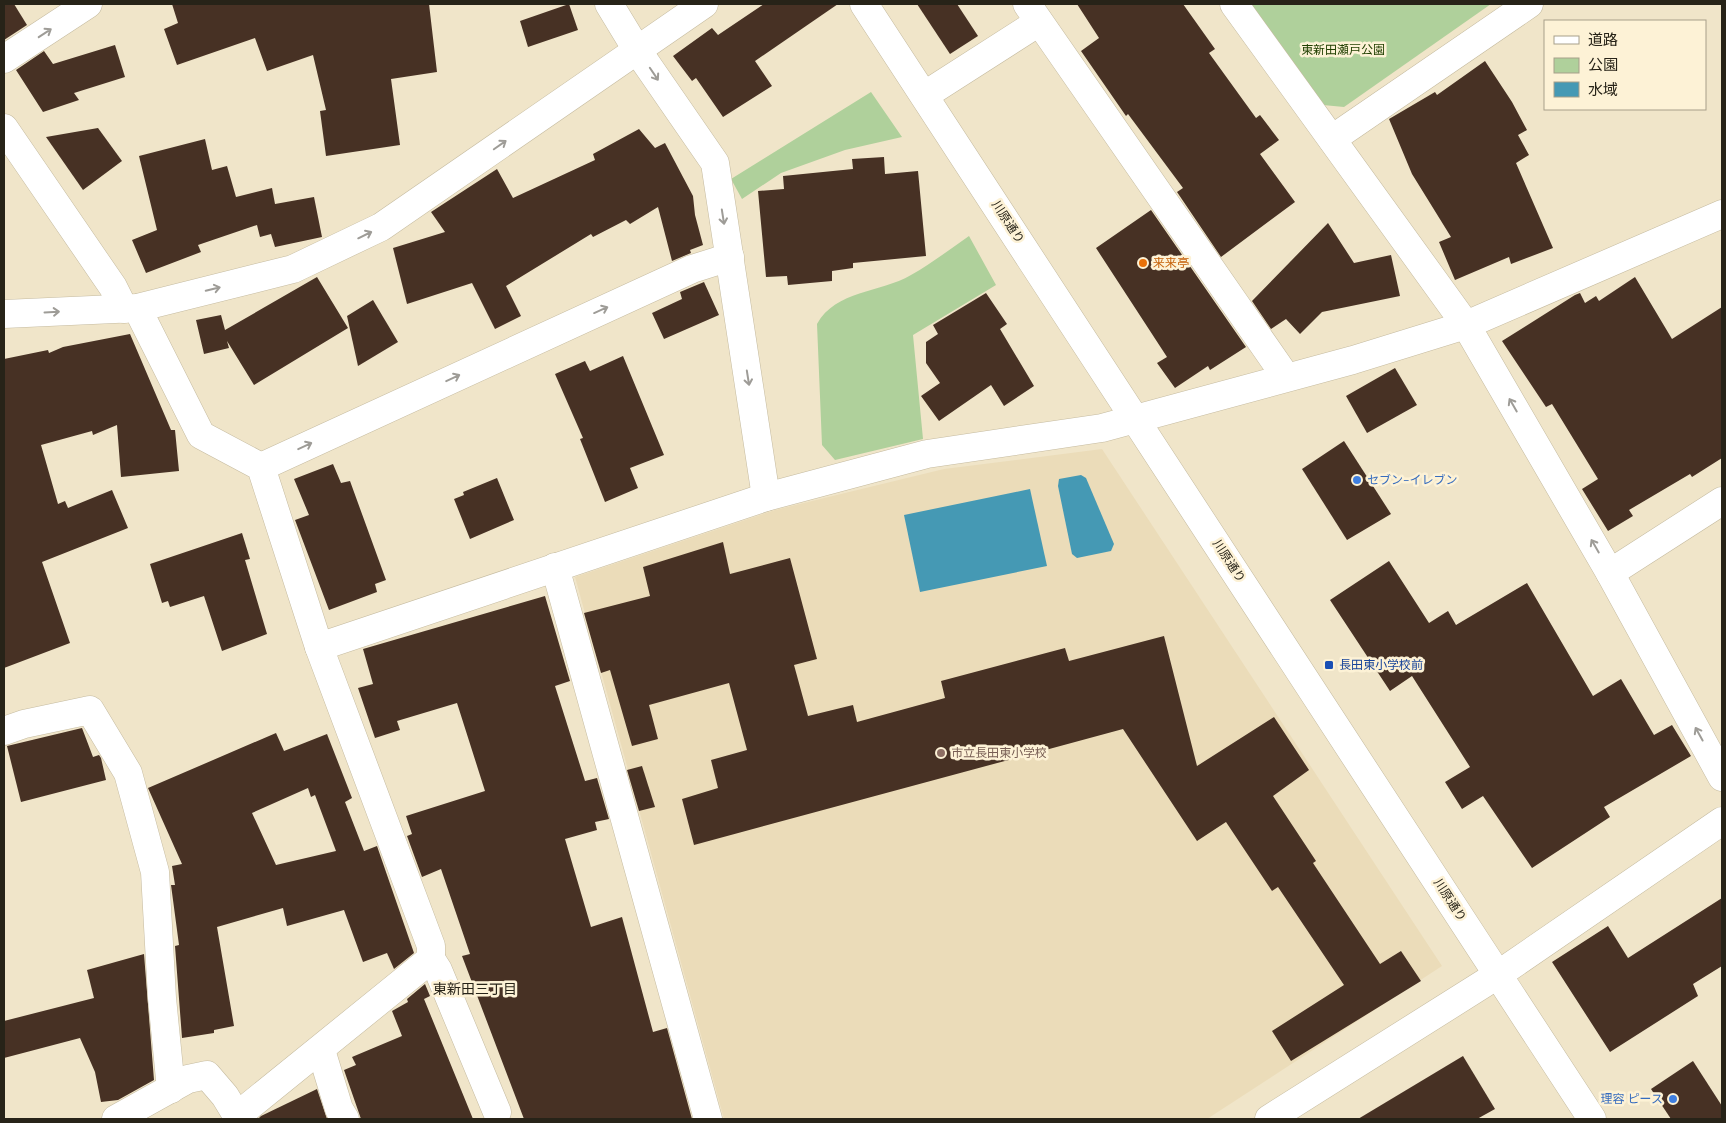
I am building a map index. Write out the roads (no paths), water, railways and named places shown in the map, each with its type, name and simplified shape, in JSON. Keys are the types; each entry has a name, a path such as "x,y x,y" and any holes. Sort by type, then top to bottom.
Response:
{"street":[{"path":"4,59 88,4"},
{"path":"609,4 715,163 766,496"},
{"path":"4,314 130,308 293,270 382,227 704,4"},
{"name":"川原通り","path":"864,4 1592,1119"},
{"path":"1234,4 1466,325 1610,573 1722,777"},
{"path":"1332,139 1529,4"},
{"path":"924,95 1033,13 1286,377"},
{"path":"4,128 113,287 130,308 201,436 261,467 319,647 431,946 431,959 438,970 497,1112"},
{"path":"319,647 766,496 927,454 1102,428 1137,420 1466,325 1722,214"},
{"path":"261,467 692,269 730,258"},
{"path":"1610,573 1722,502"},
{"path":"555,567 708,1119"},
{"path":"4,731 24,724 90,710 128,773 156,872 162,998 171,1089"},
{"path":"1269,1119 1499,974 1722,822"},
{"path":"116,1119 188,1079 207,1075 238,1117 431,959"},
{"path":"321,1050 339,1109 345,1119"}],"water":[{"path":"1081,475 1086,478 1114,544 1111,551 1077,558 1072,554 1058,486 1059,479"},
{"path":"1030,489 1047,566 920,592 904,515"}],"place":[{"name":"来来亭","path":"1143,263"},
{"name":"セブン-イレブン","path":"1357,480"},
{"name":"長田東小学校前","path":"1329,665"},
{"name":"市立長田東小学校","path":"941,753"},
{"name":"理容 ピース","path":"1673,1099"}],"district":[{"name":"東新田三丁目","path":"475,989"}],"park label":[{"name":"東新田瀬戸公園","path":"1343,50"}]}
